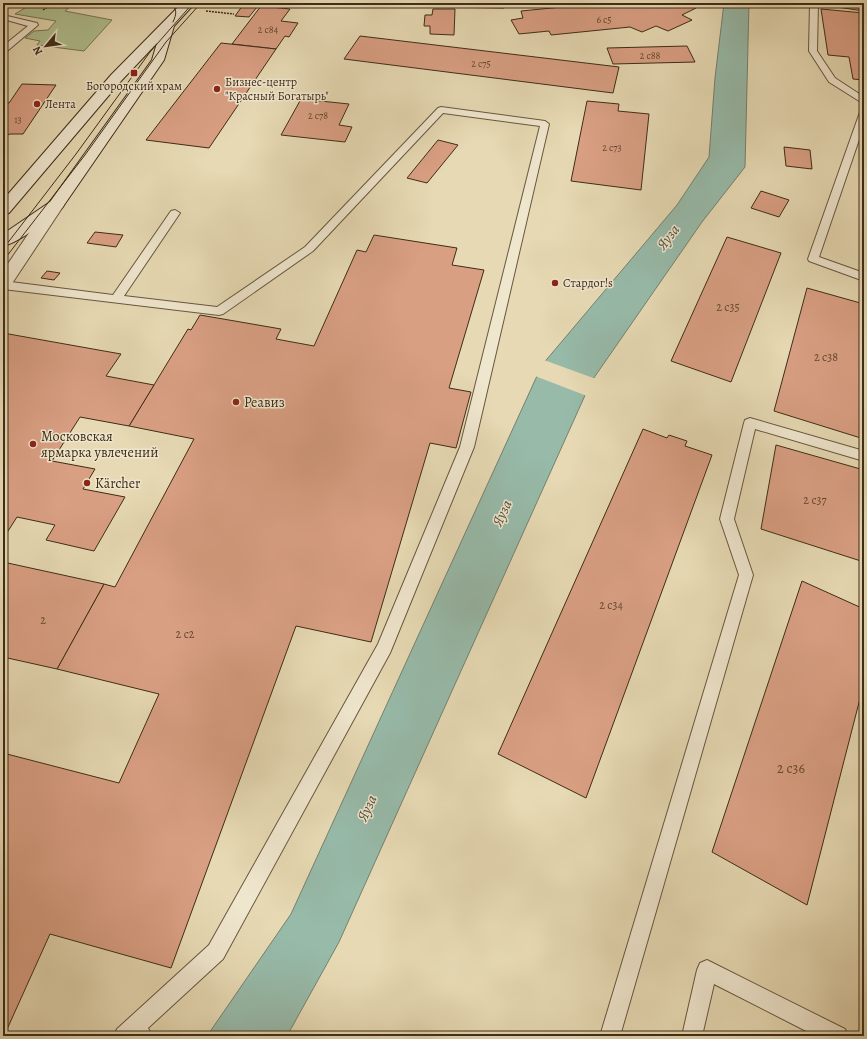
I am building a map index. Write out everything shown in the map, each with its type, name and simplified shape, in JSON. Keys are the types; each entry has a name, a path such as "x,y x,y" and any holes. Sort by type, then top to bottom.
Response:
{"main road":[{"path":"3,210 116,78 189,3"},
{"path":"3,284 56,205 158,60 168,25"},
{"path":"7,236 56,205"}],"lane":[{"path":"814,3 813,51 832,80 864,101"},
{"path":"3,18 27,22 34,26 3,50"},
{"path":"3,284 219,311 309,249 441,110 545,124 467,447 384,648 216,952 133,1033"},
{"path":"864,112 813,259 864,277"},
{"path":"116,299 175,213"},
{"path":"610,1036 746,575 727,519 750,423 864,456"},
{"path":"692,1036 707,970 838,1036"}],"path":[{"path":"210,11 234,14"}],"shaded area":[{"path":"33,3 56,3 71,6 65,11 112,20 84,51 37,45 40,41 25,38 34,31 48,30 56,21 15,14"}],"water":[{"name":"Яуза","path":"724,3 749,3 745,167 702,222 591,382 339,942 287,1036 207,1036 291,914 542,365 677,205 709,157 715,78"}],"pier":[{"path":"544,360 596,379 587,396 535,376"}],"building":[{"path":"440,3 504,3 504,8 440,7"},
{"path":"603,3 684,3 696,8 682,15 692,20 668,31 656,26 642,32 630,27 551,35 549,31 519,34 511,20 523,18 521,11"},
{"path":"823,3 864,3 864,11 823,5"},
{"path":"243,5 257,7 249,17 235,16"},
{"path":"261,6 290,9 281,21 298,23 289,37 285,36 276,49 232,44"},
{"path":"433,9 455,9 454,35 430,34 430,26 424,26 425,15 432,15"},
{"path":"821,9 864,13 864,80 853,79 849,57 828,55"},
{"path":"360,36 619,67 613,93 344,59"},
{"name":"Бизнес-центр \"Красный Богатырь\"","path":"221,43 276,49 209,148 146,140"},
{"path":"687,46 695,62 613,64 607,48"},
{"path":"22,84 56,85 23,134 10,134 3,137 3,104 9,103"},
{"path":"301,99 349,104 339,125 352,127 345,142 281,135"},
{"path":"587,101 619,104 618,111 649,114 641,190 571,181"},
{"path":"438,140 458,145 427,183 407,178"},
{"path":"784,147 810,150 812,169 786,166"},
{"path":"761,191 789,200 779,217 751,208"},
{"path":"95,232 123,235 116,247 87,243"},
{"path":"374,235 457,248 452,265 484,270 449,388 471,392 456,448 430,443 371,642 296,626 171,968 50,934 3,1036 3,753 119,783 159,694 57,669 104,584 115,587 194,439 129,426 188,329 191,330 200,315 281,329 276,339 314,346 357,250 366,252"},
{"path":"727,237 781,253 731,382 671,361"},
{"path":"47,271 60,273 54,280 41,278"},
{"path":"807,288 864,304 864,439 774,411"},
{"name":"Московская ярмарка увлечений","path":"3,333 121,354 106,376 154,385 129,426 80,417 52,461 95,469 83,489 125,497 94,551 46,540 55,525 17,517 3,539"},
{"path":"643,429 667,438 669,435 687,441 685,446 712,455 586,798 498,754"},
{"path":"776,445 864,470 864,562 761,529"},
{"path":"3,562 104,584 57,669 3,657"},
{"path":"802,581 864,609 864,683 807,905 712,852"}],"tram line":[{"path":"171,3 176,12 173,22"},
{"path":"3,249 76,154 150,52 193,3"},
{"path":"3,261 85,155 166,42 201,3"}],"place":[{"name":"Богородский храм","path":"134,73"},
{"name":"Бизнес-центр \"Красный Богатырь\"","path":"217,89"},
{"name":"Лента","path":"37,104"},
{"name":"Стардог!s","path":"555,283"},
{"name":"Реавиз","path":"236,402"},
{"name":"Московская ярмарка увлечений","path":"33,444"},
{"name":"Kärcher","path":"87,483"}]}
